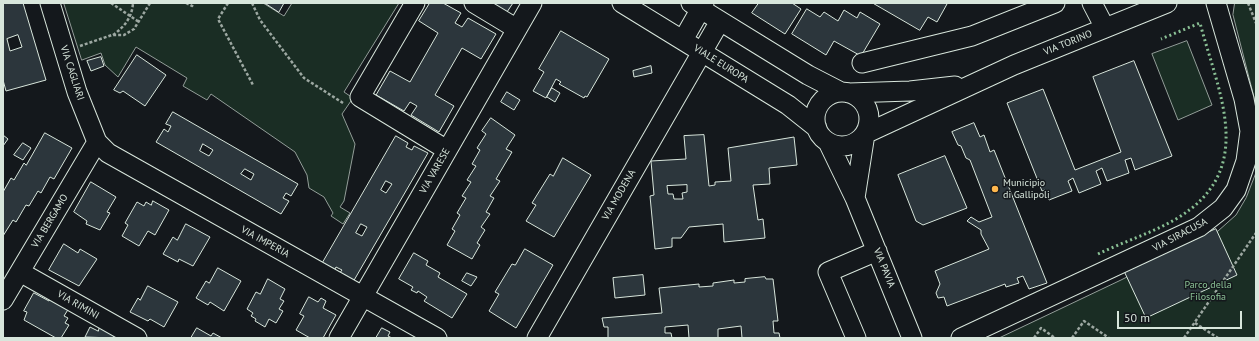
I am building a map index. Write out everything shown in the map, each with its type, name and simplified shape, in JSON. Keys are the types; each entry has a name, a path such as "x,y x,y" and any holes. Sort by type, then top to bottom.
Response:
{"street":[{"name":"VIA CAGLIARI","path":"50,3 77,92 96,142"},
{"path":"415,3 360,97 447,150"},
{"path":"474,3 517,29"},
{"name":"VIA VARESE","path":"339,338 532,3"},
{"name":"VIALE EUROPA","path":"622,3 788,105 822,135"},
{"path":"862,63 972,36 1055,3"},
{"path":"1092,3 1105,28"},
{"name":"VIA TORINO","path":"865,134 970,84 1167,3"},
{"name":"VIA SIRACUSA","path":"961,338 1199,227 1223,208 1236,190 1246,161 1250,131 1244,99 1216,3"},
{"path":"683,40 699,5 720,21 808,75 863,102 867,110 868,126 865,134 855,198"},
{"name":"VIA MODENA","path":"537,338 720,21"},
{"name":"VIA TORINO","path":"845,93 910,91 970,84"},
{"path":"845,93 826,98 820,104 816,115 822,135 844,146 859,140 865,134"},
{"name":"VIA PAVIA","path":"822,135 855,198 912,338"},
{"name":"VIA BERGAMO","path":"3,300 96,142"},
{"name":"VIA IMPERIA","path":"96,142 121,162 437,338"},
{"path":"856,338 828,272 877,250"},
{"name":"VIA RIMINI","path":"20,272 136,338"}],"path":[{"path":"111,3 139,22"},
{"path":"64,50 112,35 120,30 131,16 133,3"},
{"path":"112,35 124,35 134,29 150,3"},
{"path":"186,3 192,6 194,3"},
{"path":"228,3 218,19 253,85"},
{"path":"252,3 260,20 304,78 344,104"},
{"path":"1248,3 1256,23"},
{"path":"1184,338 1256,233"},
{"path":"1072,338 1084,321 1109,338"},
{"path":"1195,323 1218,338"},
{"path":"1034,338 1041,328 1055,338"}],"green space":[{"path":"64,3 263,3 284,16 292,3 399,3 344,92 353,98 342,114 355,144 344,201 340,207 350,213 343,224 331,216 333,213 324,197 309,188 307,175 295,152 211,94 207,100 183,86 187,78 136,47 118,77 105,65 101,53 82,60"},
{"path":"1235,3 1256,3 1256,105 1233,15"},
{"path":"1187,41 1212,105 1178,120 1152,54"},
{"name":"Parco della Filosofia","path":"1256,173 1256,338 999,338 1121,280 1218,231 1236,215 1246,198"}],"building":[{"path":"3,3 23,3 46,80 6,91 3,80","holes":["18,35 22,47 10,51 7,39"]},
{"path":"265,3 284,3 279,12"},
{"path":"430,3 443,3 461,13 455,23 462,27 468,18 496,34 481,59 462,48 435,95 454,106 439,132 411,115 417,106 410,102 404,111 376,95 390,71 410,82 438,33 419,21"},
{"path":"493,3 513,3 507,12"},
{"path":"759,3 792,3 801,9 785,34 752,13"},
{"path":"873,3 947,4 937,22 928,17 920,30"},
{"path":"807,9 820,17 824,12 838,21 844,10 857,18 860,12 880,24 861,56 834,41 826,55 792,34"},
{"path":"561,31 609,59 587,97 585,96 584,98 559,84 561,82 556,79 546,98 533,91 544,72 539,69"},
{"path":"137,55 166,75 145,106 123,91 120,93 114,90"},
{"path":"101,57 104,66 91,71 87,61"},
{"path":"1134,61 1172,156 1135,170 1131,158 1125,160 1129,173 1107,181 1102,168 1096,171 1101,184 1079,193 1073,178 1068,181 1072,191 1049,200 1045,190 1042,191 1007,103 1043,89 1075,170 1121,152 1093,77"},
{"path":"651,66 652,73 634,77 633,71"},
{"path":"552,88 560,93 555,102 547,97"},
{"path":"507,92 520,100 514,110 501,102"},
{"path":"173,112 298,184 291,196 286,193 283,198 289,201 281,214 156,142 164,129 168,132 171,126 166,124","holes":["203,144 213,150 209,156 200,151","245,169 254,174 251,180 241,174"]},
{"path":"491,118 515,135 506,149 512,152 496,179 500,181 490,196 494,198 486,212 490,214 481,227 485,230 477,243 480,245 472,259 447,245 455,231 452,229 460,215 457,213 466,198 462,196 471,182 467,180 476,166 472,164 480,150 477,148 486,134 482,131"},
{"name":"Municipio di Gallipoli","path":"974,123 980,137 984,135 990,152 994,150 1047,283 1029,289 1023,276 1017,278 1019,283 1006,287 1005,284 947,306 944,297 938,298 936,293 940,284 935,271 989,249 981,234 981,230 967,221 971,217 979,222 992,217 970,160 966,158 961,146 958,145 952,132"},
{"path":"45,133 72,148 54,179 50,177 41,193 38,191 29,206 26,205 16,222 13,220 3,236 3,192 11,178 14,180 24,163 26,165"},
{"path":"3,135 8,139 3,146"},
{"path":"704,135 709,186 715,185 715,182 731,181 728,148 794,137 797,165 769,168 770,184 753,185 758,220 763,219 765,238 724,242 723,224 689,227 681,238 672,238 672,247 655,249 650,196 654,195 651,161 686,159 684,136","holes":["687,185 687,192 682,193 683,199 674,199 673,194 668,194 667,186"]},
{"path":"396,136 408,143 406,147 412,150 414,146 428,153 353,282 339,274 342,270 336,267 334,271 322,264","holes":["386,181 392,184 386,193 381,190","361,224 367,227 362,236 356,233"]},
{"path":"23,143 31,148 23,160 14,155"},
{"path":"945,156 967,208 923,225 916,221 898,175"},
{"path":"563,158 591,175 554,237 526,221 536,205 532,203 550,174 553,176"},
{"path":"91,182 116,197 107,212 110,213 100,230 86,224 87,221 74,212"},
{"path":"153,201 169,210 155,235 148,231 139,246 122,236 128,225 125,223 137,202 144,206 146,202 151,205"},
{"path":"186,224 210,237 193,266 179,259 178,262 163,254 173,237 177,240"},
{"path":"1216,229 1237,275 1146,318 1124,271"},
{"path":"64,244 78,253 80,249 97,259 79,286 49,270"},
{"path":"525,249 553,265 516,328 489,311 499,294 495,292 512,264 515,265"},
{"path":"414,253 428,261 426,265 440,273 438,277 467,294 452,318 424,301 427,297 418,291 417,293 411,290 413,287 399,279"},
{"path":"218,268 241,281 224,311 210,302 208,305 196,298 206,281 209,283"},
{"path":"467,273 477,277 471,286 462,281"},
{"path":"643,275 645,295 615,298 613,278"},
{"path":"765,277 766,279 773,279 778,321 773,321 774,333 779,333 780,338 742,338 741,326 718,329 718,338 689,338 688,325 665,327 665,333 671,333 672,338 608,338 608,327 604,327 602,318 662,313 659,288 699,284 699,287 713,286 713,283 734,280 734,283 745,282 745,279"},
{"path":"268,279 285,289 280,299 284,301 279,309 283,311 276,323 269,319 265,327 255,321 256,319 251,316 253,313 247,309 256,292 260,294"},
{"path":"148,286 178,302 164,327 150,319 148,321 130,312 138,298 140,300"},
{"path":"34,293 49,301 51,298 69,308 64,316 68,318 65,323 69,325 61,338 56,338 24,320 27,312 24,311"},
{"path":"309,297 318,302 321,298 326,301 323,308 336,315 323,338 310,338 296,330 304,316 300,314"},
{"path":"100,326 115,335 113,338 85,337 90,327 98,331"},
{"path":"197,328 211,336 213,333 222,338 191,338"},
{"path":"382,328 390,332 388,336 392,338 376,338"}],"hedge":[{"path":"1098,254 1176,219 1201,199 1217,178 1225,154 1226,130 1222,104 1216,77 1200,23 1161,39"}],"place":[{"name":"Municipio di Gallipoli","path":"995,189"}]}
